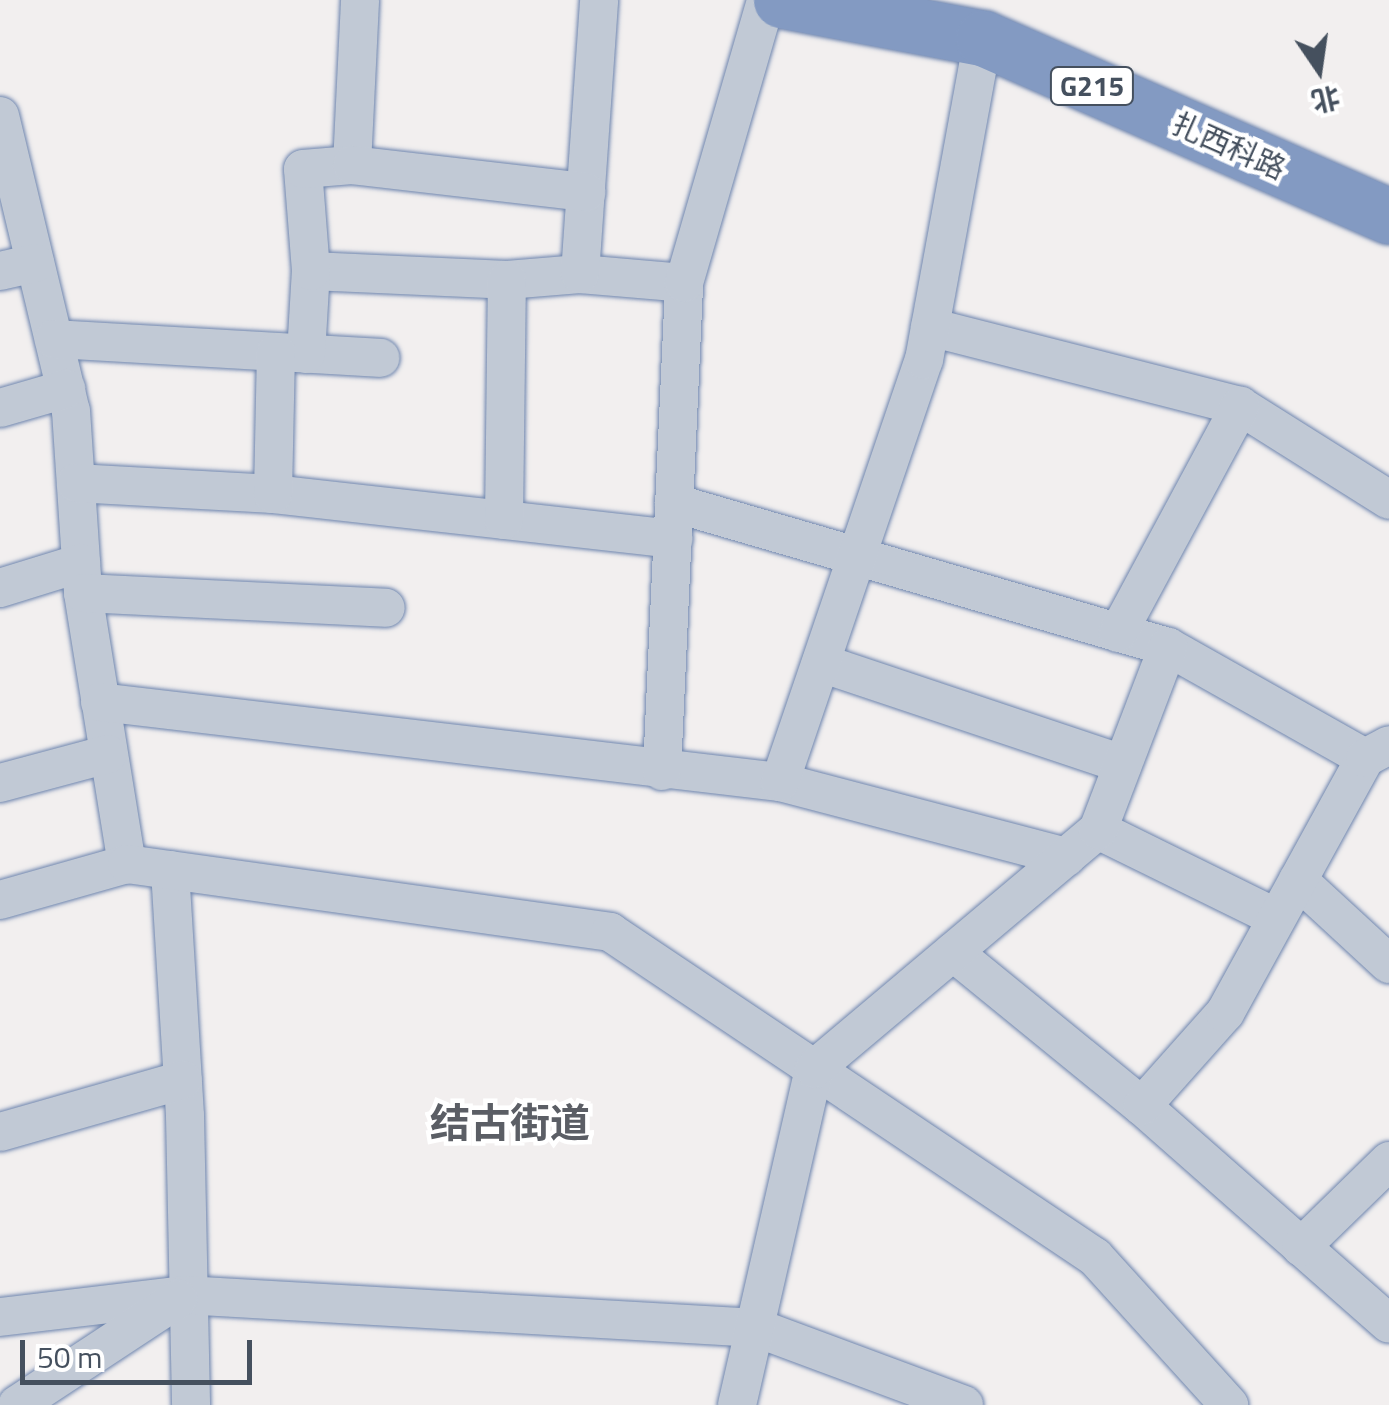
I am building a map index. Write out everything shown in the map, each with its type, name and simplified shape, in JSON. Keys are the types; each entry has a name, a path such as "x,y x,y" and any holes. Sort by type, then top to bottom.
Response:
{"highway":[{"name":"扎西科路","path":"781,0 983,38 1389,216"}],"street":[{"path":"352,165 360,0"},
{"path":"580,274 600,0"},
{"path":"662,771 684,283 766,0"},
{"path":"780,782 930,327 983,38"},
{"path":"0,116 18,267 54,339 66,389 82,578 126,864"},
{"path":"272,494 291,353 311,271 303,169 352,165 586,192"},
{"path":"311,271 507,280 580,274 684,283"},
{"path":"504,520 507,280"},
{"path":"930,327 1240,406 1389,500"},
{"path":"54,339 380,358"},
{"path":"0,408 66,389"},
{"path":"1118,633 1240,406"},
{"path":"76,483 272,494 504,520 674,521 855,561 1168,647 1377,752 1298,880 1225,1013 1142,1106"},
{"path":"0,588 82,578 386,608"},
{"path":"737,1405 814,1069 1098,830 1168,647"},
{"path":"820,663 1123,764"},
{"path":"100,702 780,782 1066,857"},
{"path":"0,783 108,754"},
{"path":"1098,830 1277,918"},
{"path":"0,900 126,864 610,932 1095,1258 1229,1405"},
{"path":"170,870 183,1080 184,1295 191,1405"},
{"path":"1298,880 1389,964"},
{"path":"953,952 1142,1106 1389,1324"},
{"path":"0,1132 183,1080"},
{"path":"1302,1247 1389,1162"},
{"path":"16,1405 184,1295"},
{"path":"0,1317 184,1295 757,1328 964,1405"}],"district":[{"name":"结古街道","path":"510,1123"}]}
